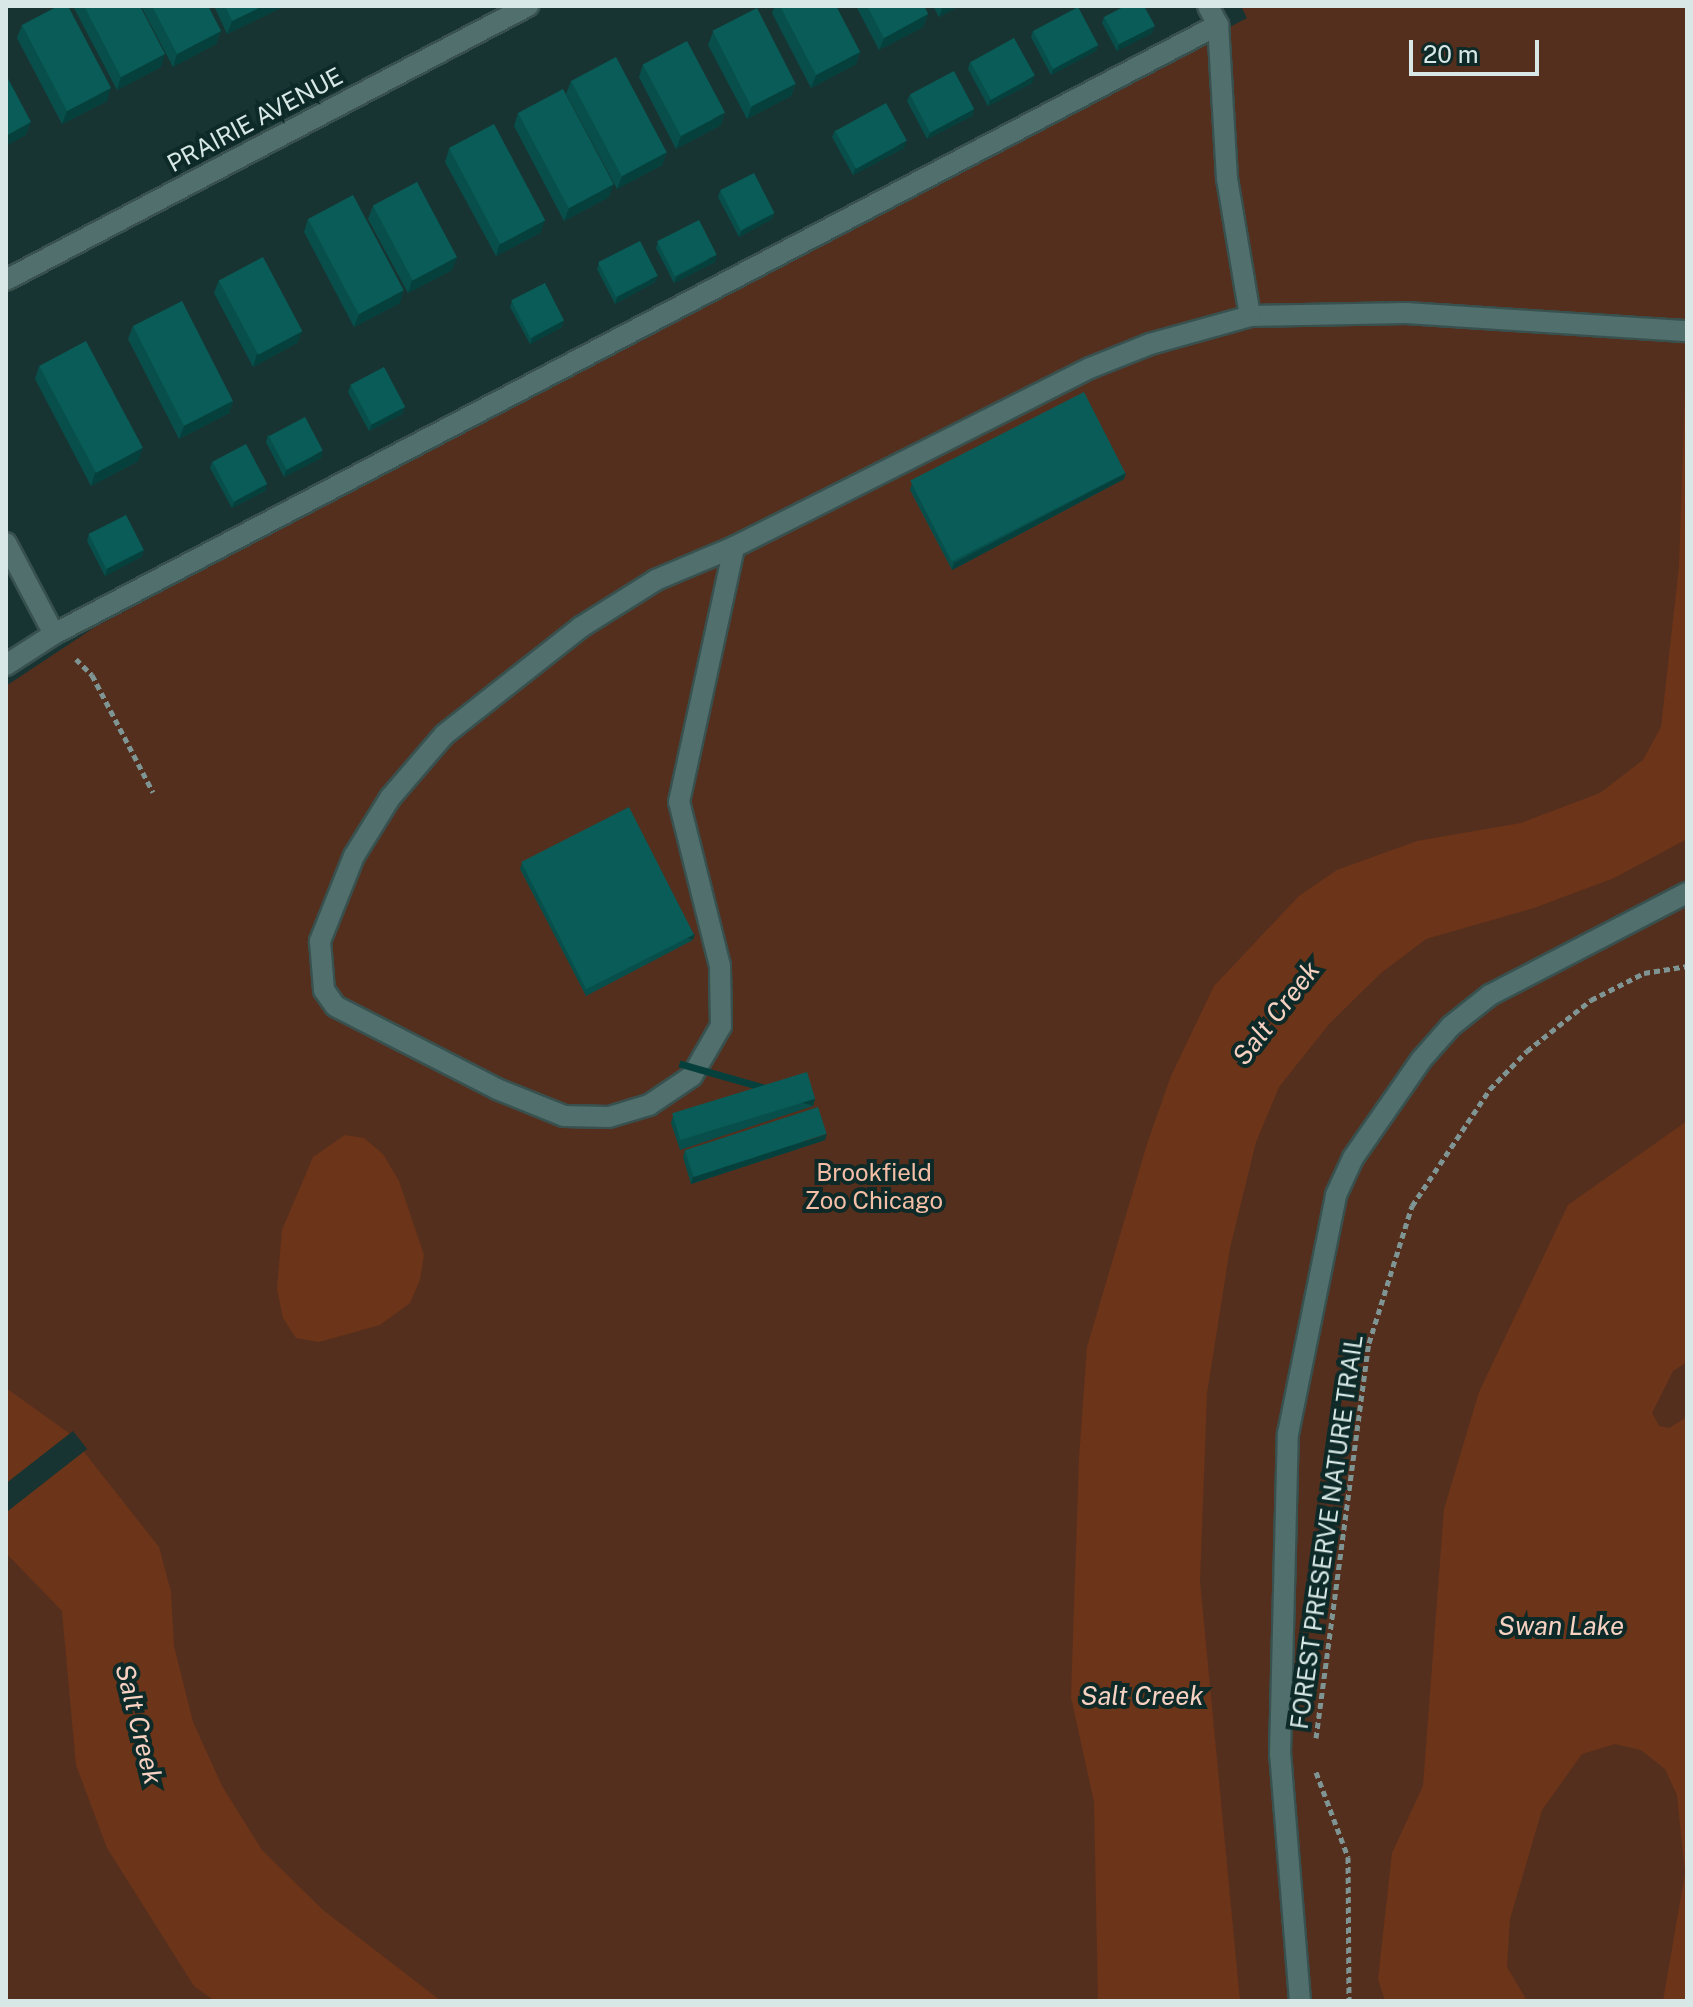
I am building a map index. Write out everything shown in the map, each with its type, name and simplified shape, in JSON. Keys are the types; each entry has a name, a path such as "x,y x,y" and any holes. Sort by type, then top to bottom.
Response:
{"street":[{"name":"PRAIRIE AVENUE","path":"6,280 528,6"},
{"path":"1208,6 1218,25 1227,179 1250,316"},
{"path":"6,665 54,634 1218,25"},
{"path":"734,547 679,802 720,966 721,1026 692,1076 649,1105 622,1113 564,1116 497,1089 335,1006 324,990 320,941 354,856 390,798 444,735 581,627 656,580 734,547 1090,368 1150,344 1250,316 1406,313 1687,331"},
{"path":"6,543 54,634"},
{"path":"1300,2001 1280,1754 1288,1434 1336,1195 1353,1158 1421,1060 1451,1026 1490,995 1687,893"}],"path":[{"path":"54,634 92,675 153,792"},
{"name":"FOREST PRESERVE NATURE TRAIL","path":"1314,1753 1369,1343 1412,1206 1490,1089 1527,1051 1591,1000 1644,973 1687,966"},
{"name":"FOREST PRESERVE NATURE TRAIL","path":"1315,1762 1348,1857 1349,2001"}],"green space":[{"name":"Brookfield Zoo Chicago","path":"1241,6 1687,6 1687,2001 6,2001 6,686 95,627 1247,18"}],"water":[{"name":"Salt Creek","path":"1687,329 1687,839 1614,878 1534,908 1426,939 1381,973 1329,1024 1279,1087 1256,1142 1230,1248 1207,1393 1200,1581 1240,2001 1098,2001 1094,1802 1071,1697 1079,1458 1087,1347 1147,1144 1171,1076 1214,986 1299,896 1337,870 1417,841 1521,823 1600,793 1643,760 1661,727 1679,567"},
{"name":"Swan Lake","path":"1687,1121 1687,1362 1673,1371 1652,1413 1659,1426 1669,1428 1687,1417 1687,2001 1663,2001 1685,1873 1677,1795 1665,1769 1641,1750 1615,1744 1582,1754 1542,1810 1510,1919 1507,1967 1527,2001 1385,2001 1378,1979 1392,1853 1423,1786 1444,1509 1479,1392 1568,1205"},
{"path":"345,1135 364,1138 383,1154 399,1181 424,1255 420,1280 410,1303 380,1325 319,1342 296,1338 283,1318 277,1289 282,1230 313,1157"},
{"name":"Salt Creek","path":"6,1388 69,1433 159,1547 171,1592 174,1646 193,1722 222,1786 262,1850 323,1910 441,2001 215,2001 194,1986 107,1848 76,1765 62,1611 6,1553"}],"pier":[{"path":"73,1431 87,1449 6,1513 6,1483"}],"building":[{"path":"58,6 68,6 111,88 67,111 22,25"},
{"path":"84,6 140,6 165,54 121,77"},
{"path":"152,6 208,6 221,31 177,54"},
{"path":"225,6 263,6 232,21"},
{"path":"780,6 836,6 860,52 816,75"},
{"path":"867,6 924,6 928,14 884,38"},
{"path":"1125,6 1144,6 1155,26 1119,44 1104,17"},
{"path":"1078,7 1098,45 1053,69 1033,31"},
{"path":"757,8 796,84 751,106 712,31"},
{"path":"1014,38 1035,76 991,100 970,62"},
{"path":"687,41 725,113 681,136 643,64"},
{"path":"616,57 667,152 622,176 571,81"},
{"path":"954,71 974,109 930,132 910,94"},
{"path":"6,75 31,122 6,136"},
{"path":"563,89 614,184 569,208 518,113"},
{"path":"886,103 907,141 856,169 835,131"},
{"path":"494,124 545,220 500,244 449,148"},
{"path":"754,173 774,213 741,230 720,190"},
{"path":"417,182 457,257 413,281 373,205"},
{"path":"353,195 404,290 359,314 308,219"},
{"path":"699,220 717,255 675,276 657,241"},
{"path":"640,241 658,276 616,297 598,262"},
{"path":"263,257 302,331 258,355 219,280"},
{"path":"545,283 564,320 530,338 511,300"},
{"path":"182,301 233,401 184,426 133,326"},
{"path":"86,341 143,448 96,473 39,366"},
{"path":"384,367 405,407 372,425 350,385"},
{"path":"1084,392 1125,473 952,562 910,481"},
{"path":"305,417 323,451 287,470 269,436"},
{"path":"246,444 267,484 234,502 212,462"},
{"path":"126,515 144,550 106,569 89,534"},
{"path":"629,807 694,934 586,989 521,862"},
{"path":"807,1072 815,1099 680,1140 672,1113"},
{"path":"818,1107 827,1134 694,1177 685,1150"}]}
